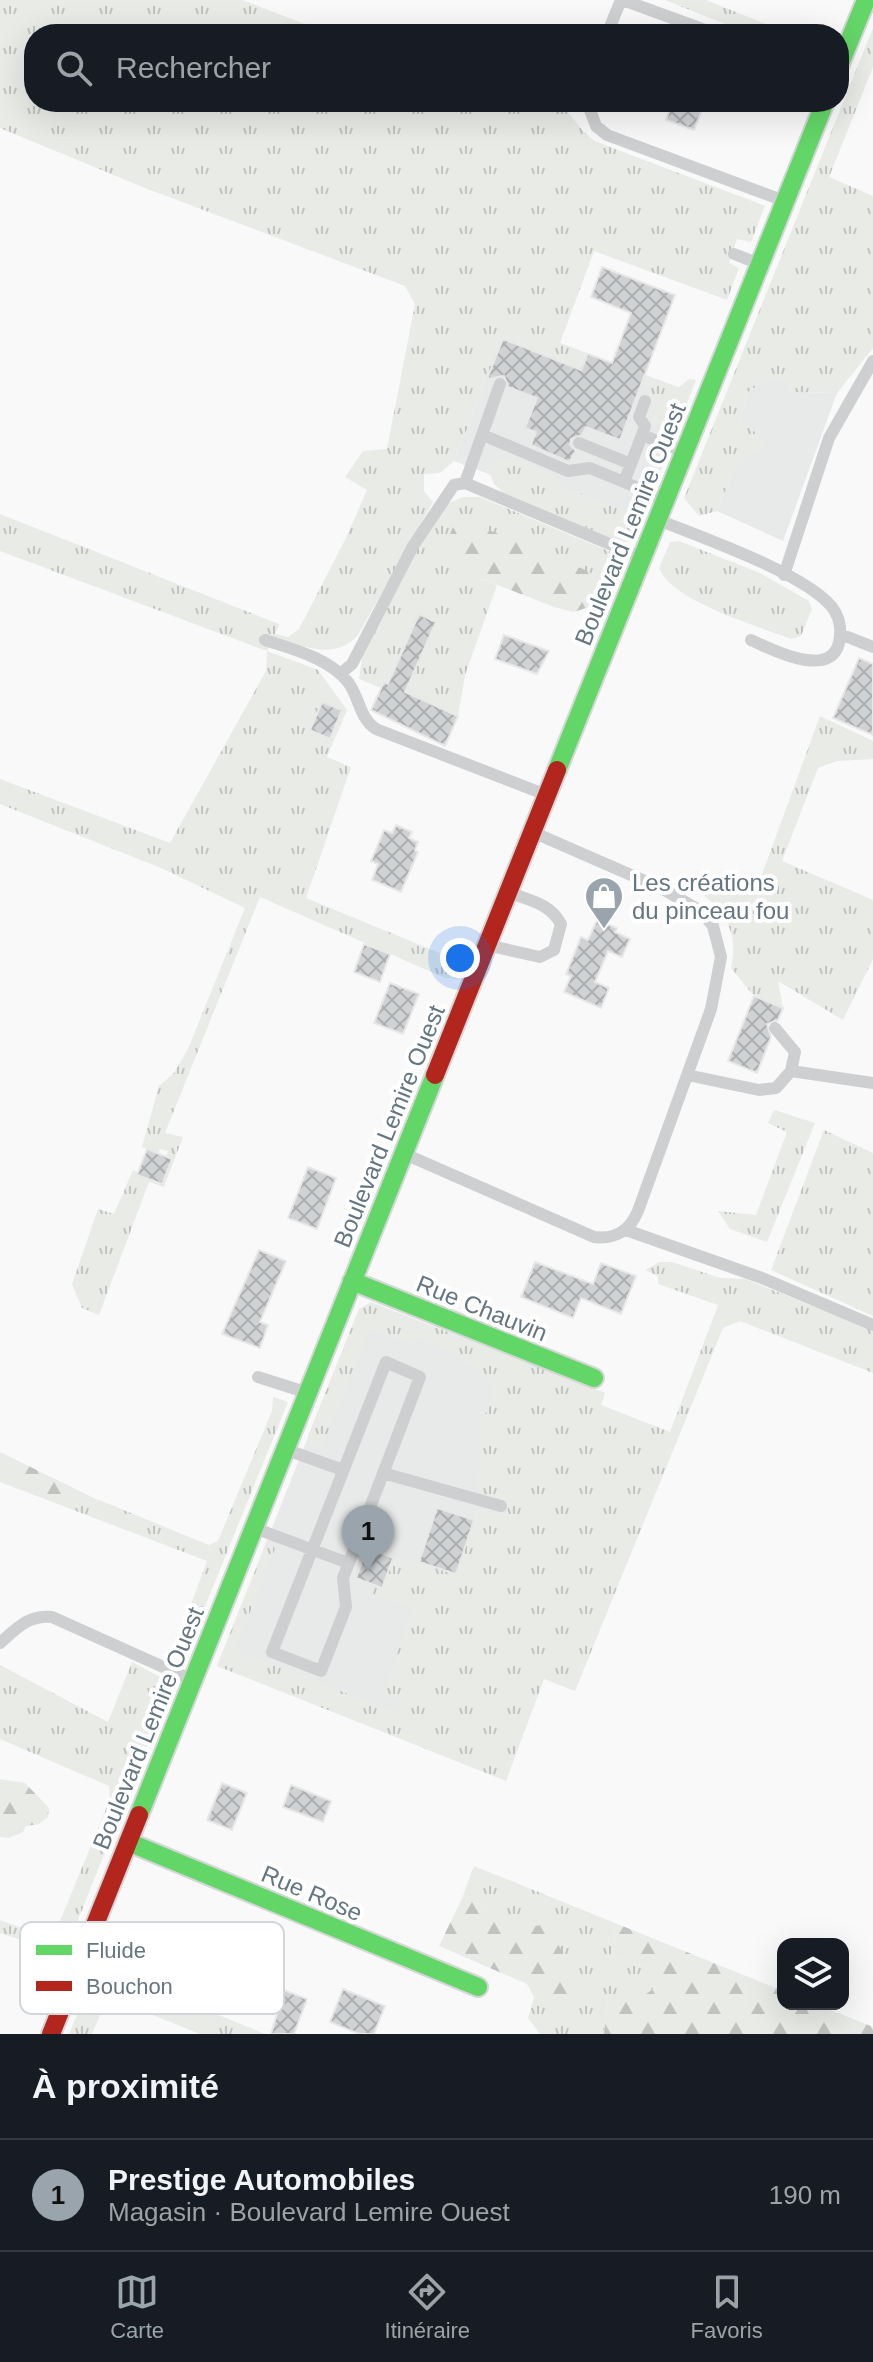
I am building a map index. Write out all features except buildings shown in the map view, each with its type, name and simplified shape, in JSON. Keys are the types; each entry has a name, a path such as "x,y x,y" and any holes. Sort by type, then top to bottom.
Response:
{"main road":[{"path":"849,45 866,10"},
{"name":"Boulevard Lemire Ouest","path":"96,1922 821,112"},
{"name":"Rue Chauvin","path":"352,1281 594,1378"},
{"name":"Rue Rose","path":"128,1842 478,1987"},
{"name":"Boulevard Lemire Ouest","path":"51,2034 59,2014"}],"lane":[{"path":"611,24 622,0 688,24"},
{"path":"591,112 596,126 607,135 785,201"},
{"path":"734,254 760,265"},
{"path":"784,575 829,438 873,361"},
{"path":"465,483 500,384"},
{"path":"624,482 645,426 639,417 645,401"},
{"path":"483,435 568,471 590,468 665,500"},
{"path":"642,435 685,452"},
{"path":"579,443 631,464"},
{"path":"340,674 352,664 420,534 454,485 465,483 642,558"},
{"path":"657,519 784,575 832,608 840,634 835,650 815,660 788,658 751,640"},
{"path":"840,634 873,647"},
{"path":"265,640 319,660 340,674 355,694 364,718 376,729 547,795"},
{"path":"404,1154 594,1237 615,1236 626,1230 638,1211 718,979 721,957 713,926 702,912 676,895 532,832"},
{"path":"487,945 540,957 554,950 561,924 556,914 547,907 509,893"},
{"path":"687,1075 759,1090 776,1088 791,1071 795,1052 775,1028"},
{"path":"791,1071 873,1083"},
{"path":"626,1230 762,1278 873,1325"},
{"path":"386,1362 420,1377 348,1563 343,1578 346,1607 321,1671 272,1652 343,1470 386,1362"},
{"path":"258,1377 308,1393"},
{"path":"285,1449 343,1470"},
{"path":"383,1473 501,1506"},
{"path":"254,1528 348,1563"},
{"path":"0,1643 21,1624 36,1616 52,1617 193,1681"}],"shaded area":[{"path":"509,324 691,392 638,530 454,461"},
{"path":"780,378 792,392 837,393 783,541 717,511 737,463 752,452 758,434 740,422 749,391 764,381"},
{"path":"359,1309 524,1375 486,1496 508,1499 507,1516 477,1510 403,1728 217,1666"}],"green space":[{"path":"0,0 242,0 305,24 24,24 24,112 567,112 597,142 765,206 751,242 737,239 729,263 739,268 727,300 594,251 560,343 588,354 581,370 503,339 454,461 440,473 424,474 424,491 433,502 358,635 339,648 328,650 273,638 267,651 0,551 0,514 279,624 275,634 288,637 299,629 367,490 345,477 363,451 387,449 415,304 405,286 145,188 0,128"},
{"path":"665,0 706,0 766,24 725,24"},
{"path":"873,28 873,67 829,177 873,196 873,348 837,393 792,392 780,378 764,381 749,391 740,422 758,434 766,447 737,463 717,511 699,516 684,498 839,112 849,112 849,88"},
{"path":"645,376 678,388 689,379 696,380 677,428 671,432 651,423 657,405 648,397 648,391 642,384"},
{"path":"514,457 560,478 562,486 637,515 638,521 629,542 620,542 504,493 494,484 487,465 495,459"},
{"path":"463,497 480,497 611,552 620,559 621,566 591,644 580,637 592,606 455,568 497,585 465,675 458,716 384,682 381,688 359,679 363,652 402,574 446,504"},
{"path":"467,521 590,572 599,586 592,606 574,612 554,607 454,568 448,553 449,538 453,527"},
{"path":"679,541 760,573 809,601 812,609 801,636 791,639 718,611 681,592 659,568 670,542"},
{"path":"267,651 318,670 347,710 327,757 351,767 306,898 452,958 461,941 472,944 457,979 445,978 260,897 165,1133 183,1137 164,1187 149,1182 99,1315 82,1308 72,1284 98,1209 114,1214 133,1170 162,1184 172,1159 166,1157 168,1151 160,1149 158,1154 142,1147 159,1086 174,1073 188,1049 245,908 161,868 0,804 0,779 170,843 266,671","holes":["323,702 342,711 330,738 311,730"]},
{"path":"820,716 873,741 873,759 837,761 818,768 782,861 873,900 873,959 843,1020 778,981 783,1008 754,996 731,968 733,945 729,926 718,909 702,894 761,877"},
{"path":"774,1110 815,1123 767,1242 730,1229 718,1211 756,1215 787,1132 768,1123"},
{"path":"824,1130 873,1153 873,1316 771,1270"},
{"path":"660,1262 672,1262 720,1278 745,1279 873,1330 873,1373 740,1321 723,1328 575,1691 544,1679 506,1781 217,1666 265,1546 272,1545 275,1549 235,1650 397,1713 402,1700 384,1693 412,1609 372,1594 376,1585 382,1587 393,1558 419,1562 456,1574 477,1510 507,1516 508,1499 485,1496 476,1485 480,1457 478,1425 492,1403 489,1377 442,1348 415,1337 412,1344 370,1330 322,1448 311,1446 308,1436 359,1309 371,1302 605,1393 601,1405 670,1432 718,1305 658,1284 658,1276 645,1270"},
{"path":"273,1397 288,1402 193,1636 179,1637 207,1561 0,1482 0,1468 90,1506 99,1500 209,1545 218,1541 272,1411"},
{"path":"0,1452 98,1500 90,1506 24,1488 0,1468"},
{"path":"132,1662 162,1678 168,1686 167,1696 77,1922 60,1922 110,1799 109,1786 0,1739 0,1665 108,1722"},
{"path":"0,1779 25,1783 49,1808 48,1817 39,1824 26,1826 23,1832 9,1838 0,1837"},
{"path":"474,1866 615,1923 612,1956 653,1970 662,1983 642,1997 608,1997 604,2034 540,2034 528,2018 534,1997 564,2008 524,1927 463,1896"},
{"path":"463,1896 524,1927 544,1925 566,1960 572,2001 564,2008 534,1997 527,1984 439,1946"},
{"path":"0,1920 20,1927 20,1940 0,1933"},
{"path":"615,1923 777,1989 777,2010 831,2010 873,2027 873,2034 604,2034 608,1997 642,1997 661,1983 653,1970 612,1956"},
{"path":"77,2014 101,2014 92,2034 69,2034"},
{"path":"150,2014 217,2014 265,2034 200,2034"}],"traffic: fast":[{"path":"849,42 866,0"},
{"path":"557,770 821,112"},
{"path":"139,1815 435,1075"},
{"path":"352,1281 594,1378"},
{"path":"128,1842 478,1987"}],"traffic: jam":[{"path":"435,1075 557,770"},
{"path":"96,1922 139,1815"},
{"path":"51,2034 59,2014"}],"place":[{"name":"Les créations du pinceau fou","path":"604,930"},
{"name":"Prestige Automobiles","path":"368,1571"}]}
